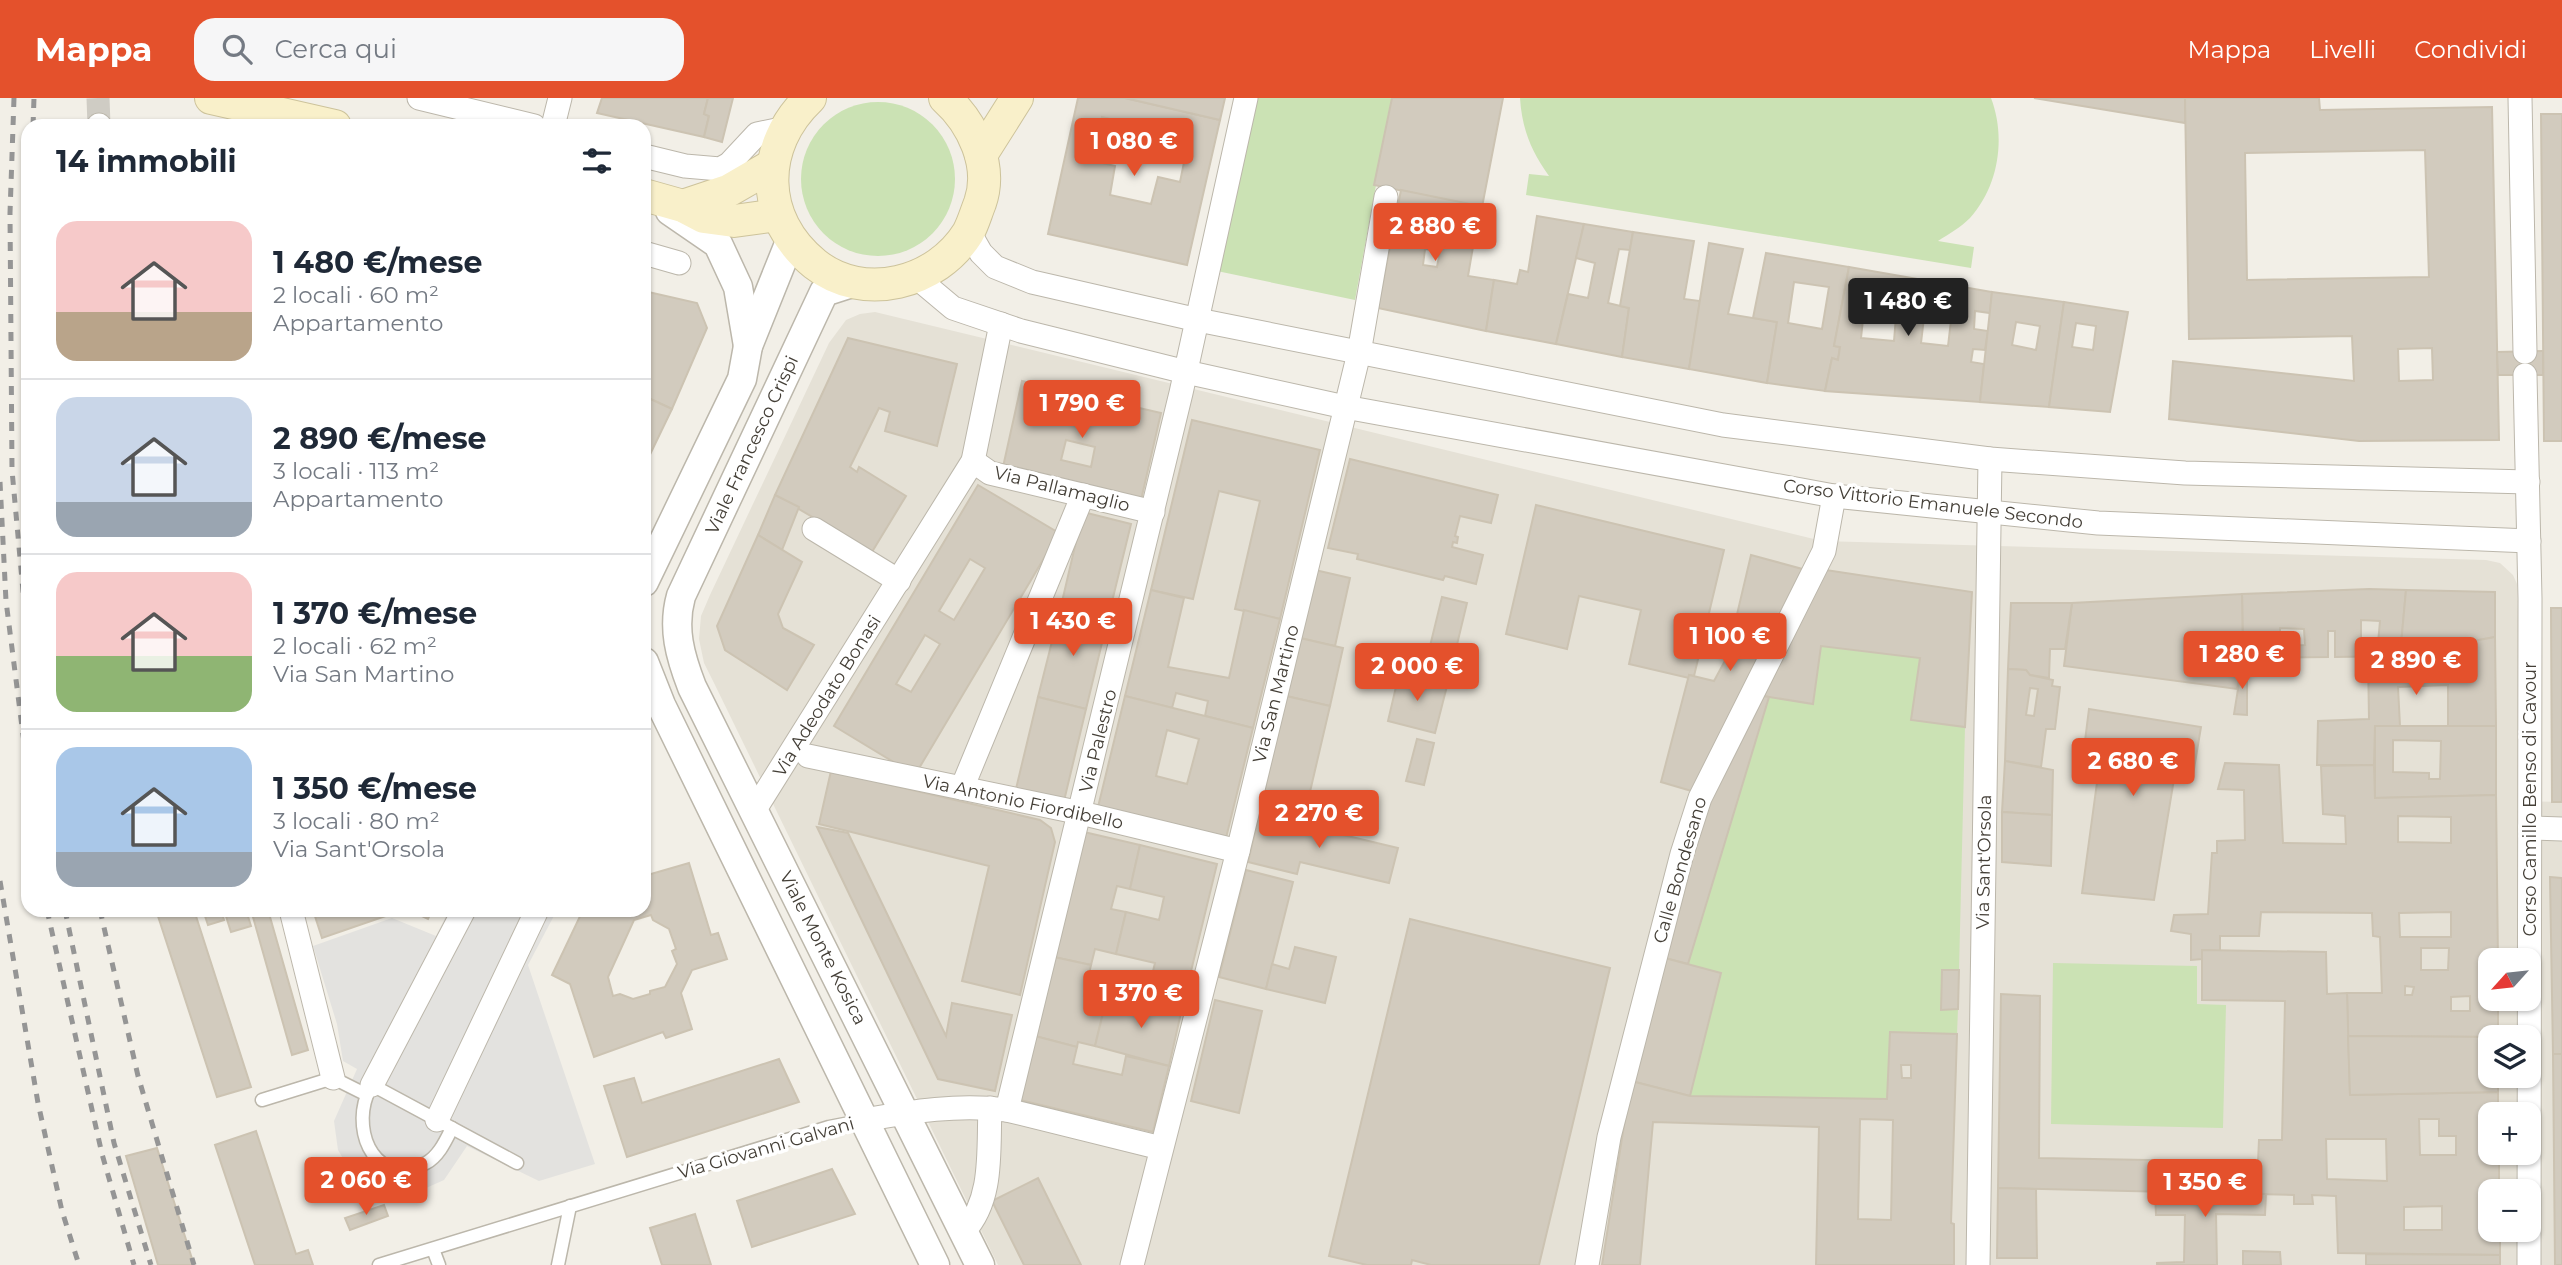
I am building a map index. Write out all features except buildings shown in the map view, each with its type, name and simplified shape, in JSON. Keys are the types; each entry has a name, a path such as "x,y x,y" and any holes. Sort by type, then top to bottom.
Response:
{"main road":[{"path":"211,98 304,119"},
{"path":"810,98 797,110 786,128 778,143 773,165 772,184 784,227 816,264 830,273 870,284 894,284 936,267 949,257 969,232 981,199 981,155 966,121 945,98"},
{"path":"981,155 1017,98"},
{"path":"683,206 728,191 773,165"},
{"path":"651,197 683,206 704,217 784,227"}],"street":[{"path":"419,98 505,119"},
{"path":"555,119 560,98"},
{"path":"1186,372 1246,98"},
{"path":"2520,98 2525,352"},
{"path":"651,158 685,166 720,169 729,164 757,134 786,128"},
{"path":"1345,407 1359,353 1386,197"},
{"path":"651,199 718,244 738,287 748,346"},
{"path":"651,568 742,379 748,346 784,227"},
{"path":"969,232 981,253 995,267 1032,282 1198,320 1723,425 1990,459 2185,473 2528,482"},
{"path":"651,255 679,263"},
{"name":"Corso Vittorio Emanuele Secondo","path":"916,277 954,308 1021,331 1186,372 1345,407 1833,496 2098,523 2529,541"},
{"name":"Viale Francesco Crispi","path":"677,628 677,610 681,596 824,292 855,282"},
{"name":"Via Adeodato Bonasi","path":"754,811 973,461 1001,324"},
{"name":"Via Palestro","path":"964,1231 973,1221 984,1196 999,1109 1080,813 1186,372"},
{"name":"Corso Camillo Benso di Cavour","path":"2525,375 2529,541 2529,1265"},
{"name":"Via San Martino","path":"1132,1265 1238,851 1345,407"},
{"name":"Via Sant'Orsola","path":"1978,1265 1990,459"},
{"name":"Via Pallamaglio","path":"973,461 990,473 1153,512"},
{"path":"962,788 1083,495"},
{"name":"Calle Bondesano","path":"1587,1265 1609,1137 1682,854 1700,797 1824,551 1833,496"},
{"path":"814,528 899,581"},
{"name":"Viale Monte Kosica","path":"677,628 680,656 692,687 980,1265"},
{"name":"Viale Monte Kosica","path":"653,710 865,1120 936,1265"},
{"name":"Via Antonio Fiordibello","path":"808,756 1080,813 1238,851"},
{"path":"2530,828 2562,828"},
{"path":"293,917 333,1078"},
{"path":"369,1090 460,917"},
{"path":"445,1124 534,917"},
{"name":"Via Giovanni Galvani","path":"865,1120 941,1108 999,1109 1161,1148"}],"lane":[{"path":"262,1100 333,1078 369,1090 445,1124 517,1163"},
{"path":"369,1090 362,1118 368,1149 379,1161 394,1169 428,1162 441,1148 445,1124"},
{"name":"Via Giovanni Galvani","path":"380,1265 407,1261 433,1249 570,1206 829,1127 865,1120"},
{"path":"558,1265 570,1206"},
{"path":"433,1249 439,1265"}],"shaded area":[{"path":"875,312 1822,541 2486,560 2500,563 2513,575 2517,584 2523,801 2562,802 2562,1265 998,1265 704,663 699,639 701,616 710,595 829,343 846,320"},
{"path":"446,917 553,917 528,965 595,1164 539,1181 467,1146 444,1180 415,1193 397,1194 381,1192 350,1170 338,1150 334,1121 357,1069 343,1061 337,1024 313,946 392,918 436,936"}],"green space":[{"path":"1254,98 1392,98 1355,300 1217,271"},
{"path":"1520,98 1991,98 1996,113 1999,145 1988,191 1970,218 1938,241 1974,247 1971,268 1526,195 1529,174 1549,176 1528,139"},
{"path":"878,102 908,108 933,124 949,149 955,179 949,209 933,234 908,250 878,256 848,250 823,234 807,209 801,179 807,149 823,124 848,108"},
{"path":"1821,646 1920,658 1912,720 1965,727 1959,970 1942,970 1941,1009 1958,1009 1957,1034 1890,1032 1887,1099 1690,1096 1721,973 1688,964 1769,697"},
{"path":"2053,963 2197,966 2197,1004 2226,1005 2223,1128 2051,1124"}],"tunnel":[{"path":"98,98 99,119"}],"railway":[{"path":"14,98 10,213 12,470 21,569"},
{"path":"33,119 34,98"},
{"path":"0,482 6,601 21,719"},
{"path":"0,881 38,1103 62,1211 79,1265"},
{"path":"49,917 102,1154 134,1265"},
{"path":"66,917 114,1143 151,1265"},
{"path":"102,917 138,1076 194,1265"}]}
